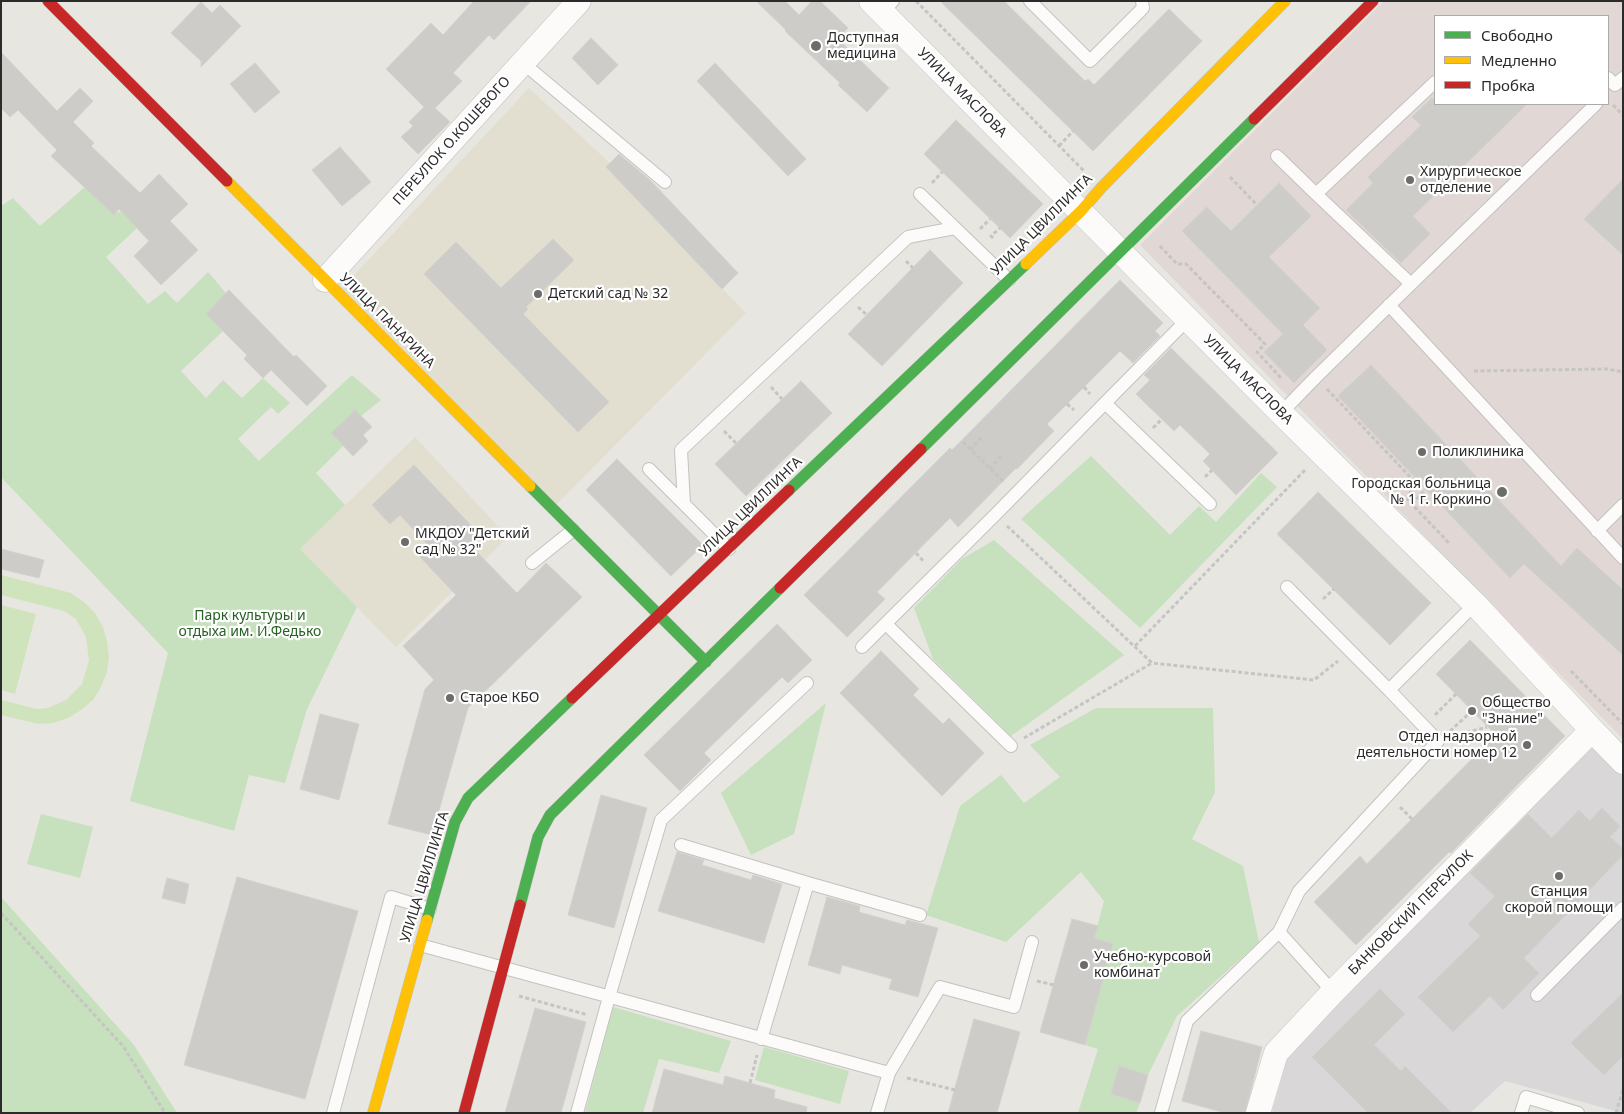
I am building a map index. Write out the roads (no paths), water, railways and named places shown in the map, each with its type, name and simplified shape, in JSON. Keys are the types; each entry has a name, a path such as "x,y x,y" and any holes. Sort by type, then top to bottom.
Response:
{"street":[{"name":"УЛИЦА ПАНАРИНА","path":"48,1 706,662"},
{"name":"ПЕРЕУЛОК О.КОШЕВОГО","path":"325,280 579,1"},
{"name":"УЛИЦА ЦВИЛЛИНГА","path":"374,1113 455,822 468,798 1081,211 1101,188 1285,1"},
{"path":"464,1113 538,837 550,815 1373,1"},
{"name":"УЛИЦА МАСЛОВА","path":"882,5 1121,252 1475,604 1623,762"},
{"name":"БАНКОВСКИЙ ПЕРЕУЛОК","path":"1258,1113 1276,1053 1333,992 1592,730"}],"lane":[{"path":"1030,1 1090,61 1142,8 1142,1"},
{"path":"523,63 665,182"},
{"path":"1316,194 1434,83"},
{"path":"1281,413 1595,105"},
{"path":"1277,156 1411,284"},
{"path":"920,194 1009,280"},
{"path":"684,504 681,450 908,237 955,228"},
{"path":"1389,305 1623,558"},
{"path":"862,647 1188,319"},
{"path":"1105,403 1210,504"},
{"path":"649,469 729,549"},
{"path":"1597,532 1623,505"},
{"path":"532,563 573,530"},
{"path":"1161,1113 1188,1021 1279,932 1299,891 1438,741 1287,587"},
{"path":"1389,690 1475,604"},
{"path":"886,624 1011,746"},
{"path":"577,1113 661,820 807,683"},
{"path":"681,846 920,915"},
{"path":"761,1039 808,883"},
{"path":"332,1113 391,898 430,910"},
{"path":"1537,995 1623,908"},
{"path":"1279,932 1333,992"},
{"path":"877,1113 889,1073 940,987 1014,1007 1032,942"},
{"path":"420,945 889,1073"},
{"path":"1521,1113 1526,1097 1578,1113"}],"place":[{"name":"Доступная медицина","path":"816,46"},
{"name":"Хирургическое отделение","path":"1410,180"},
{"name":"Детский сад № 32","path":"538,294"},
{"name":"Поликлиника","path":"1422,452"},
{"name":"Городская больница № 1 г. Коркино","path":"1502,492"},
{"name":"МКДОУ \"Детский сад № 32\"","path":"405,542"},
{"name":"Старое КБО","path":"450,698"},
{"name":"Общество \"Знание\"","path":"1472,711"},
{"name":"Отдел надзорной деятельности номер 12","path":"1527,745"},
{"name":"Станция скорой помощи","path":"1559,876"},
{"name":"Учебно-курсовой комбинат","path":"1084,965"}],"park label":[{"name":"Парк культуры и отдыха им. И.Федько","path":"250,624"}]}
